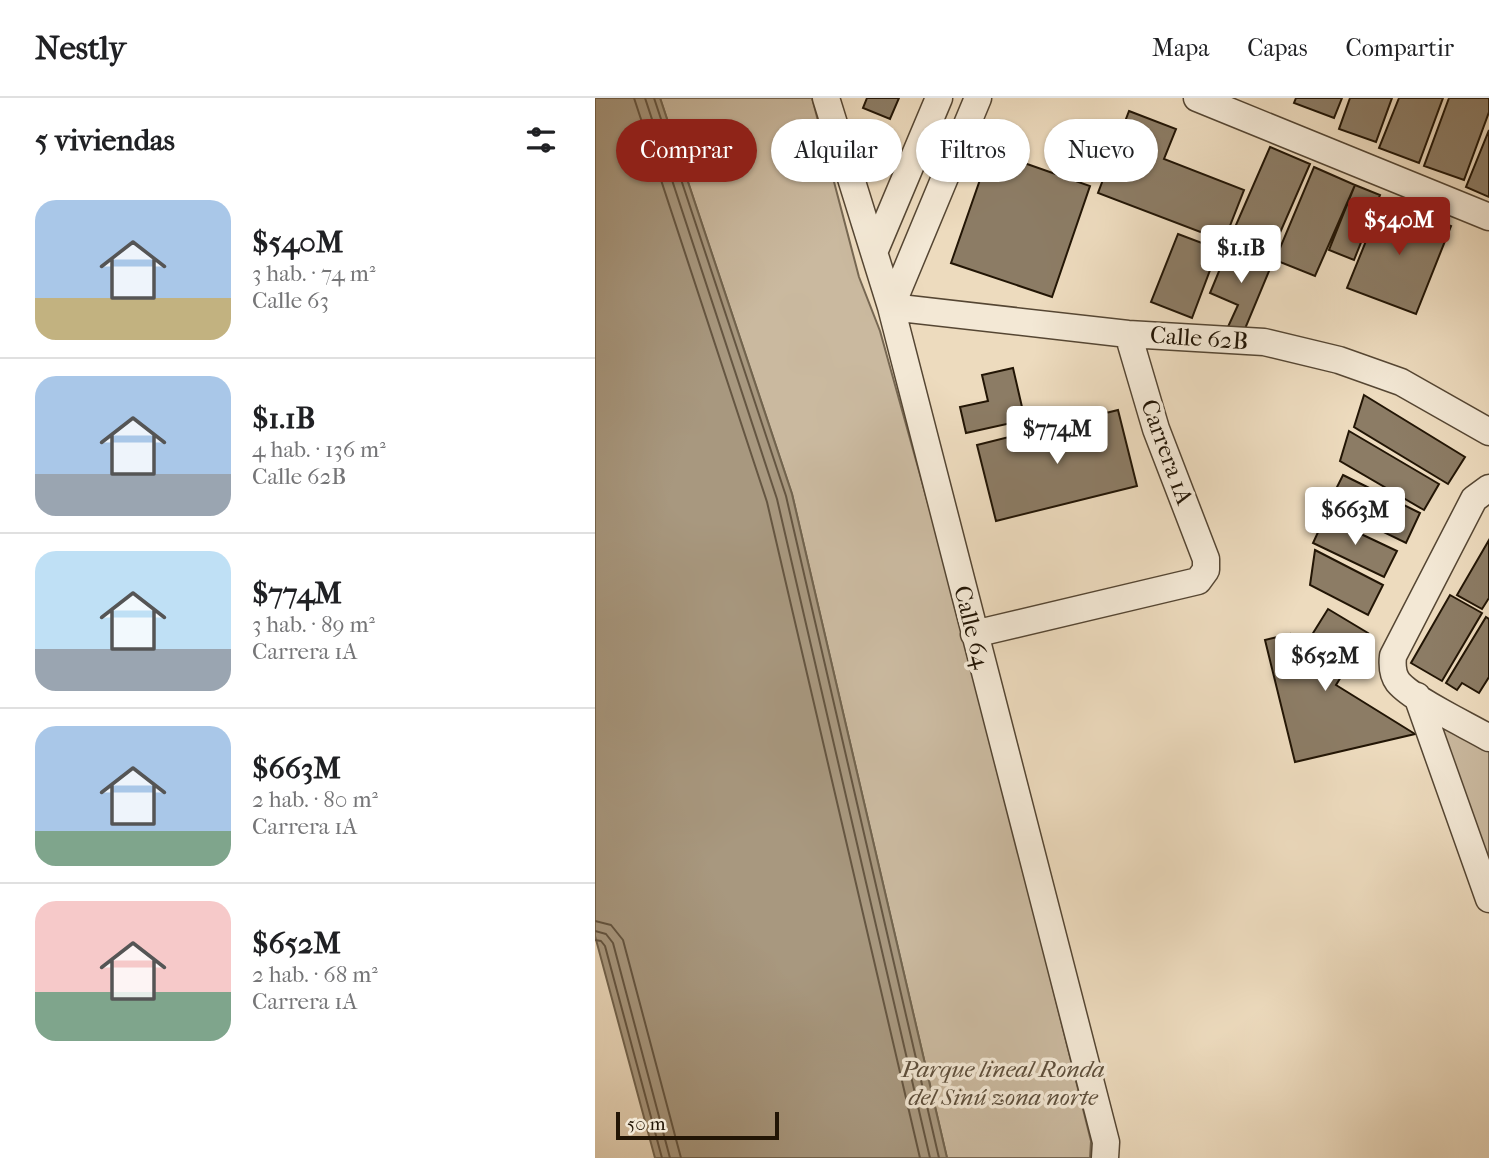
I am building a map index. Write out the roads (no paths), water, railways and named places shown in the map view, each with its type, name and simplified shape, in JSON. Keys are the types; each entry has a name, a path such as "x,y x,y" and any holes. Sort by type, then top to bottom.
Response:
{"street":[{"name":"Calle 64","path":"826,98 891,307 1106,1142 1105,1158"},
{"path":"875,250 939,98"},
{"path":"891,307 978,98"},
{"path":"1197,98 1489,217"},
{"name":"Calle 62B","path":"891,307 1128,334 1264,342 1339,360 1401,382 1489,432"},
{"name":"Carrera 1A","path":"974,634 1198,581 1206,570 1206,559 1156,429 1128,334"},
{"path":"1489,488 1474,499 1393,656 1391,668 1398,682 1417,696 1489,738"},
{"path":"1417,696 1489,899"}],"water":[{"path":"595,98 660,98 667,119 616,119 616,182 688,182 792,494 947,1158 655,1158 595,936"}],"park label":[{"name":"Parque lineal Ronda del Sinú zona norte","path":"1003,1083"}]}
